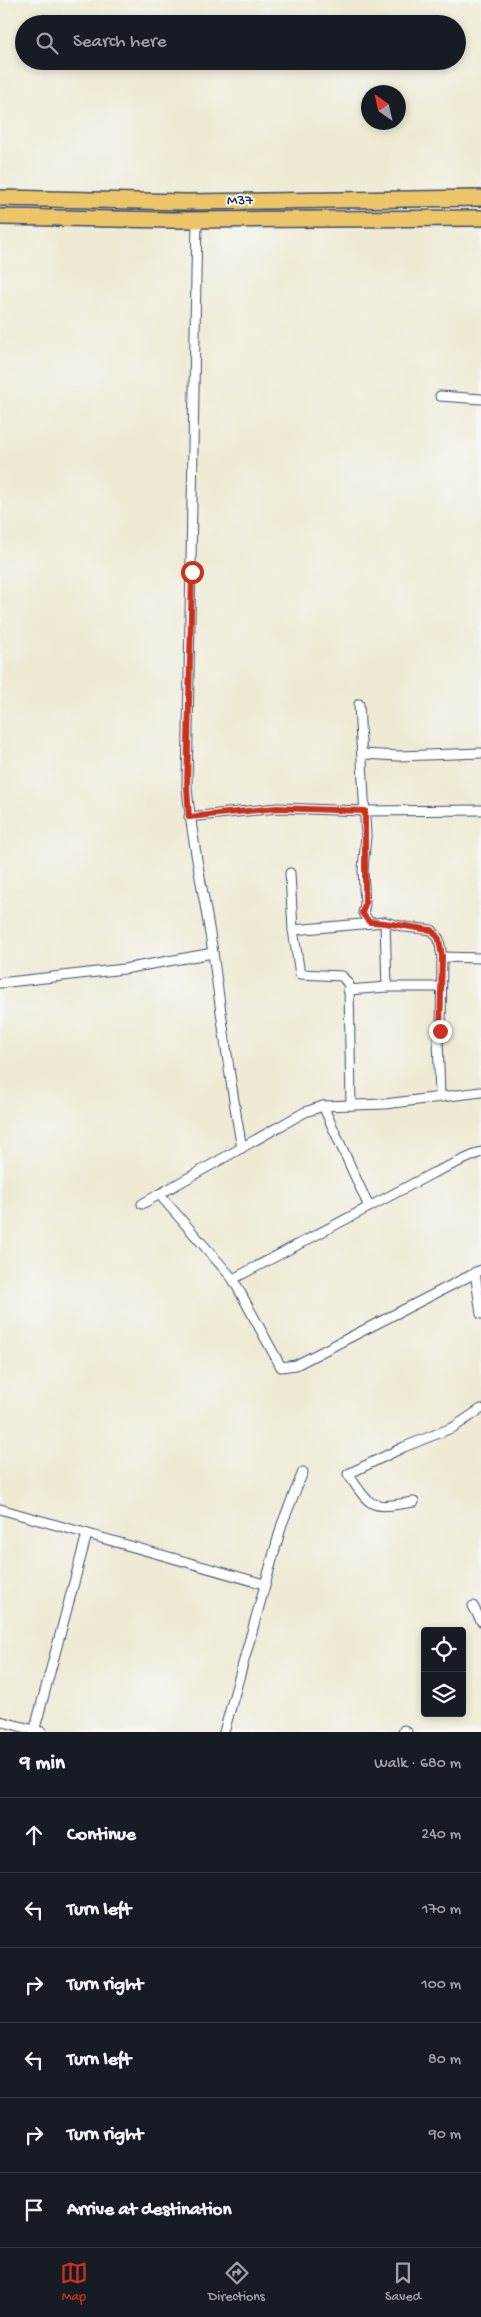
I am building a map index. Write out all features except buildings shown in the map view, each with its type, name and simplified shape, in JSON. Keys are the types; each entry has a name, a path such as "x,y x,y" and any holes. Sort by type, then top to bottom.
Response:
{"highway":[{"name":"M37","path":"0,198 186,202 481,198"},
{"name":"M37","path":"0,217 197,220 481,218"}],"street":[{"path":"197,220 187,788 189,817 213,953 231,1090 242,1148"},
{"path":"440,396 481,399"},
{"path":"359,704 365,811 365,904 362,913 369,922"},
{"path":"363,754 399,756 481,753"},
{"path":"189,817 276,808 365,811 481,810"},
{"path":"290,873 293,930 300,974 342,976 349,985 351,1105"},
{"path":"293,930 369,922 385,922 405,928 432,930 439,939 442,957 441,1028 438,1038 440,1096"},
{"path":"385,922 387,987"},
{"path":"0,984 114,970 213,953"},
{"path":"442,957 481,958"},
{"path":"348,990 387,987 441,987"},
{"path":"142,1204 305,1112 323,1106 385,1104 481,1092"},
{"path":"323,1106 369,1207"},
{"path":"233,1279 433,1173 481,1152"},
{"path":"159,1194 233,1279 281,1367 296,1365 478,1271 481,1314"},
{"path":"414,1502 378,1507 364,1498 348,1474 404,1447 454,1427 481,1409"},
{"path":"224,1732 282,1524 303,1472"},
{"path":"0,1510 264,1584"},
{"path":"0,1721 36,1731 87,1534"},
{"path":"473,1606 481,1621"},
{"path":"403,1732 404,1730 407,1732"}],"route":[{"path":"192,572 187,788 189,817 276,808 365,811 366,845 363,870 365,904 362,913 369,922 385,922 405,928 432,930 439,939 442,957 440,1031"}]}
